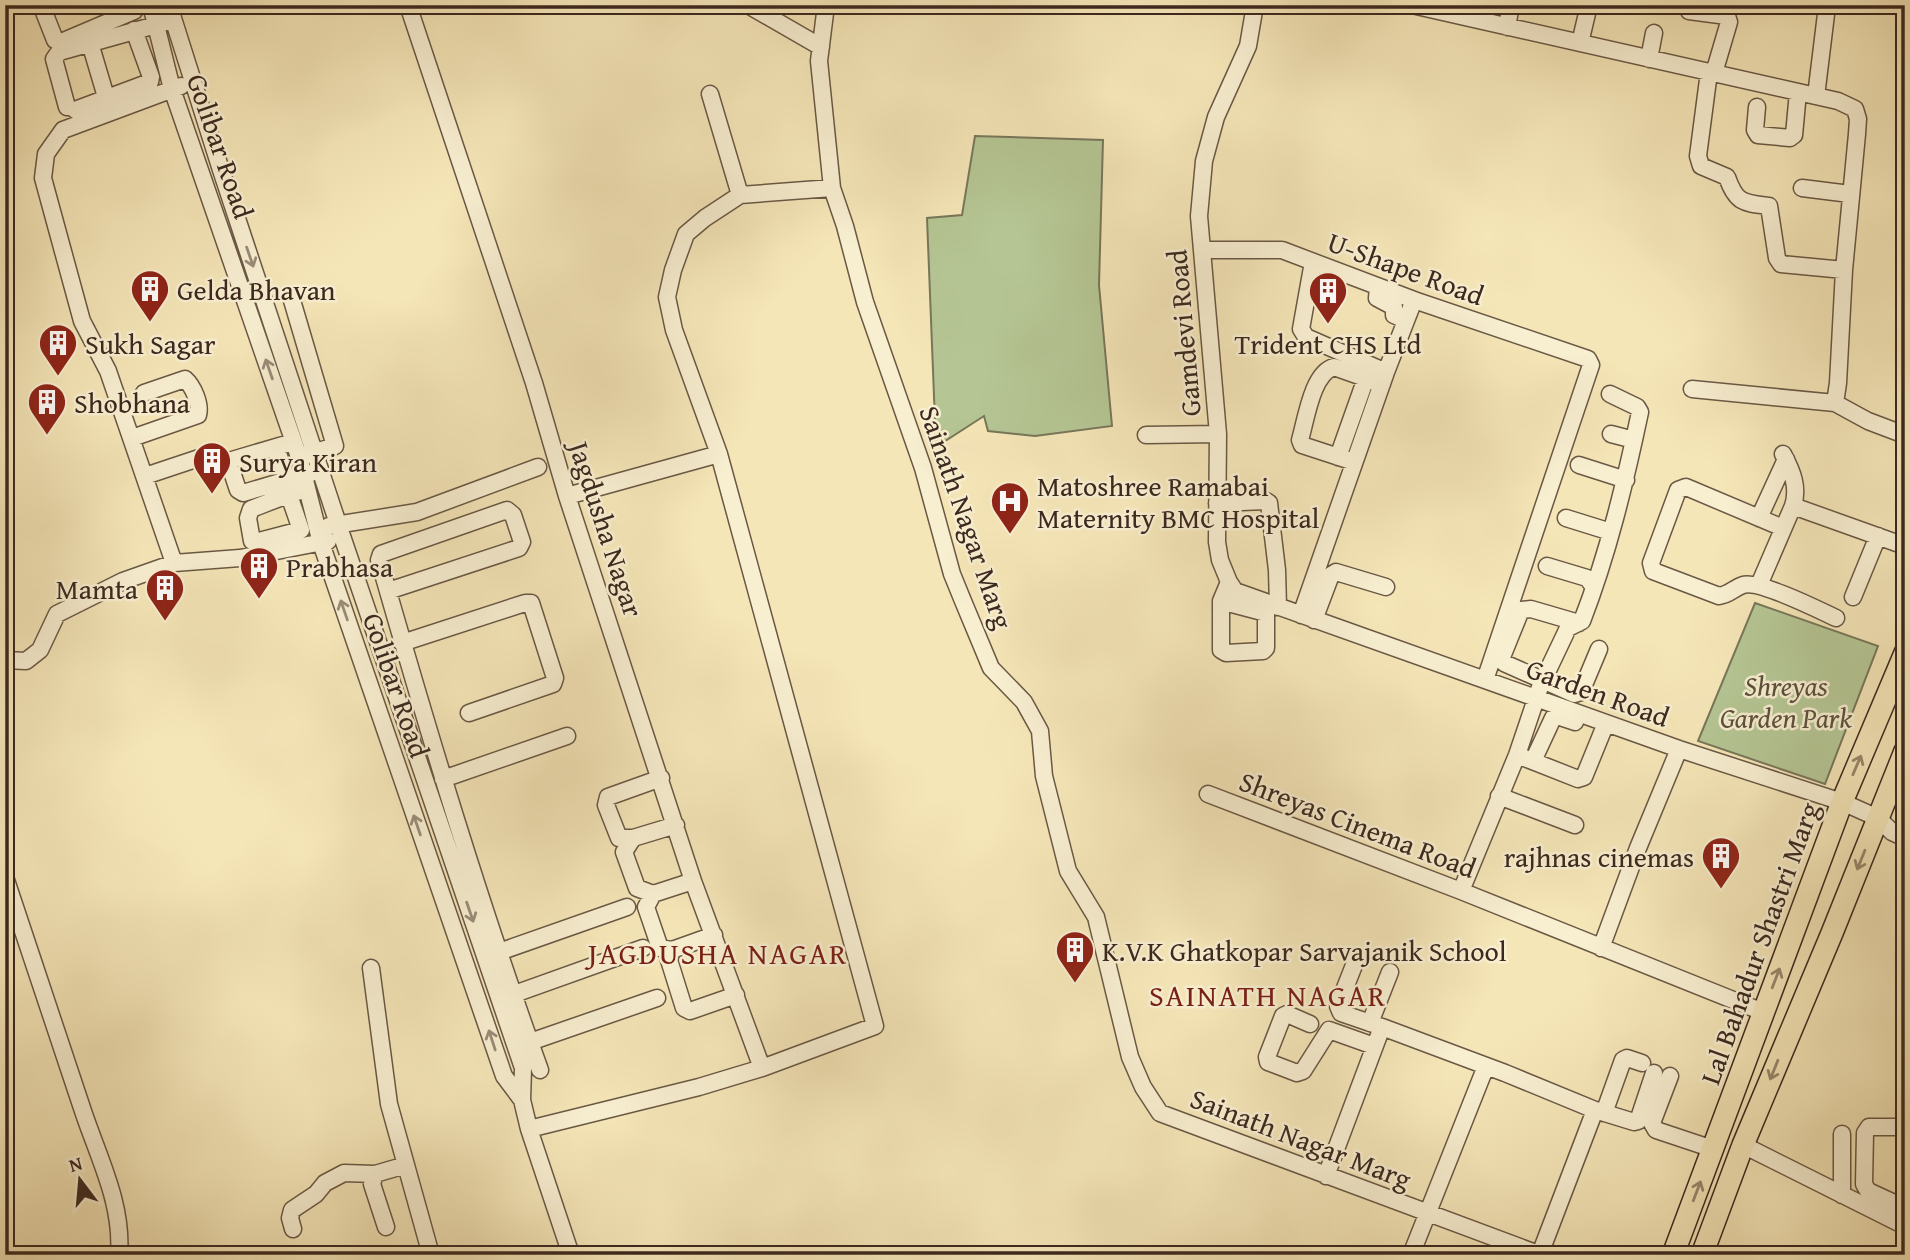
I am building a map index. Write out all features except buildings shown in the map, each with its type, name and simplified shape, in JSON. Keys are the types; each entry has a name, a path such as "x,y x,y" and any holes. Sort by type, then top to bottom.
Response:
{"main road":[{"name":"Lal Bahadur Shastri Marg","path":"1673,1255 1842,802 1905,653"},
{"name":"Lal Bahadur Shastri Marg","path":"1702,1255 1743,1146 1905,751"}],"street":[{"path":"51,5 46,7 44,12 55,40 61,42 144,10 173,14 341,531 506,997 530,1042 540,1070"},
{"name":"Jagdusha Nagar","path":"408,5 534,383 567,496 693,881 762,1068"},
{"path":"748,5 821,47"},
{"name":"Sainath Nagar Marg","path":"826,5 819,61 832,188 865,302 923,468 952,575 991,668 1024,702 1041,731 1044,776 1068,871 1096,917 1130,1058 1143,1087 1160,1113 1541,1255"},
{"name":"Gamdevi Road","path":"1229,582 1220,560 1217,542 1218,434 1199,216 1204,161 1216,117 1248,46 1255,5"},
{"path":"1412,5 1442,9 1507,27 1838,101 1855,109 1858,119 1857,134 1835,403"},
{"path":"1507,27 1511,5"},
{"path":"1580,43 1589,5"},
{"path":"1686,5 1689,11 1727,16 1729,22 1712,73 1698,156 1701,166 1727,177 1732,192 1743,202 1769,206 1777,258 1781,264 1844,270"},
{"path":"1816,96 1827,6"},
{"path":"144,10 134,30 151,77 149,82 63,130 46,154 43,178 82,321 108,372 174,563"},
{"name":"Golibar Road","path":"144,10 299,457 319,536 504,1076 522,1100 571,1255"},
{"path":"134,30 59,52 54,59 71,108 109,106 194,82"},
{"path":"1649,59 1654,33"},
{"path":"90,43 109,106"},
{"path":"1757,107 1755,130 1758,135 1790,138 1794,135 1798,92"},
{"path":"710,94 740,195"},
{"path":"529,1129 699,1087 762,1068 875,1026 719,454 674,330 667,297 686,234 705,218 740,195 832,188"},
{"path":"1802,188 1850,194"},
{"path":"219,225 238,220"},
{"name":"U-Shape Road","path":"1202,250 1282,250 1414,300 1588,359 1591,365 1485,680"},
{"path":"1313,262 1301,329 1306,337 1345,347 1378,378"},
{"path":"1378,287 1377,298 1391,304 1394,307 1394,315 1406,320"},
{"path":"291,297 335,446 299,457"},
{"path":"1338,457 1414,300"},
{"path":"1354,462 1302,445 1300,440 1318,377 1334,367 1378,378"},
{"path":"1308,617 1378,378"},
{"path":"132,438 198,415 200,408 189,382 185,379 144,393"},
{"path":"277,394 295,388"},
{"path":"1692,389 1835,403 1868,421 1905,435"},
{"path":"1461,891 1517,755 1543,681 1568,628 1582,621 1611,532 1626,480 1640,412 1637,407 1610,394"},
{"path":"1146,435 1218,434"},
{"path":"1611,434 1634,440"},
{"path":"293,442 232,460 230,466 238,490 243,493 288,488 305,482 322,470"},
{"path":"276,447 288,488"},
{"path":"145,476 211,454"},
{"path":"567,496 719,454"},
{"path":"1759,518 1784,455 1797,495 1759,584"},
{"path":"1579,464 1626,480"},
{"path":"5,660 26,661 40,650 57,614 123,581 174,563 240,558 417,512 538,467"},
{"path":"1783,528 1686,487 1678,490 1650,563 1653,571 1719,596 1727,595 1744,584 1759,584 1836,618"},
{"path":"1217,503 1269,503 1277,570 1263,651 1226,653 1221,650 1221,603 1229,582"},
{"path":"1793,506 1905,546"},
{"path":"388,591 519,548 522,542 513,515 507,510 381,554 379,560 402,643 443,779 499,952 506,997 523,1068 522,1100"},
{"path":"1566,518 1611,532"},
{"path":"1853,597 1878,536"},
{"path":"1547,566 1587,578 1594,587"},
{"path":"1308,617 1331,575 1336,572 1386,587"},
{"path":"1229,582 1235,591 1270,608"},
{"path":"402,643 531,603 555,678 553,684 469,713"},
{"path":"1221,603 1270,608 1308,617"},
{"path":"1579,623 1531,609 1521,610 1502,656 1504,663 1574,694 1581,692 1599,649"},
{"name":"Garden Road","path":"1308,617 1537,699 1604,728 1679,749 1842,802 1878,818 1892,832 1905,838"},
{"path":"1517,755 1578,779 1584,777 1604,728 1558,716 1553,718 1533,761"},
{"path":"443,779 567,736"},
{"path":"1601,948 1679,749"},
{"path":"661,778 608,797 606,805 619,838 633,838 676,825"},
{"name":"Shreyas Cinema Road","path":"1208,794 1461,891 1763,1012"},
{"path":"1499,796 1575,825"},
{"path":"633,838 624,852 637,888 653,894 693,881"},
{"path":"5,877 87,1124 114,1196 121,1232 119,1255"},
{"path":"653,894 646,906 660,948 672,950 714,935"},
{"path":"499,952 627,907"},
{"path":"481,1006 643,948"},
{"path":"672,950 669,960 684,1008 690,1011 736,995"},
{"path":"1356,960 1338,1006 1342,1013 1600,1111 1638,1121 1655,1071"},
{"path":"371,968 389,1104 431,1255"},
{"path":"1326,1176 1374,1046 1376,1025 1390,972"},
{"path":"530,1042 657,998"},
{"path":"1310,1024 1287,1014 1283,1016 1267,1057 1268,1062 1297,1073 1303,1071 1329,1030 1374,1046"},
{"path":"1541,1255 1623,1060 1627,1058 1655,1071"},
{"path":"1411,1255 1486,1066"},
{"path":"1655,1071 1652,1123 1656,1130 1713,1149"},
{"path":"1905,1127 1869,1127 1865,1133 1864,1184 1868,1191 1905,1208"},
{"path":"1842,1134 1842,1195"},
{"path":"1743,1146 1905,1226"},
{"path":"293,1229 290,1218 292,1210 316,1194 324,1183 344,1173 375,1174 406,1165"},
{"path":"375,1174 372,1184 386,1227"}],"green space":[{"path":"975,136 1103,140 1099,285 1112,426 1035,436 988,431 984,416 936,447 927,218 962,215"},
{"name":"Shreyas Garden Park","path":"1755,603 1878,646 1825,784 1698,741"}],"place":[{"name":"Gelda Bhavan","path":"150,323"},
{"name":"Trident CHS Ltd","path":"1328,325"},
{"name":"Sukh Sagar","path":"58,377"},
{"name":"Shobhana","path":"47,436"},
{"name":"Surya Kiran","path":"212,495"},
{"name":"Matoshree Ramabai Maternity BMC Hospital","path":"1010,535"},
{"name":"Prabhasa","path":"259,600"},
{"name":"Mamta","path":"165,622"},
{"name":"rajhnas cinemas","path":"1721,890"},
{"name":"K.V.K Ghatkopar Sarvajanik School","path":"1075,984"}],"district":[{"name":"JAGDUSHA NAGAR","path":"718,953"},
{"name":"SAINATH NAGAR","path":"1268,995"}]}
